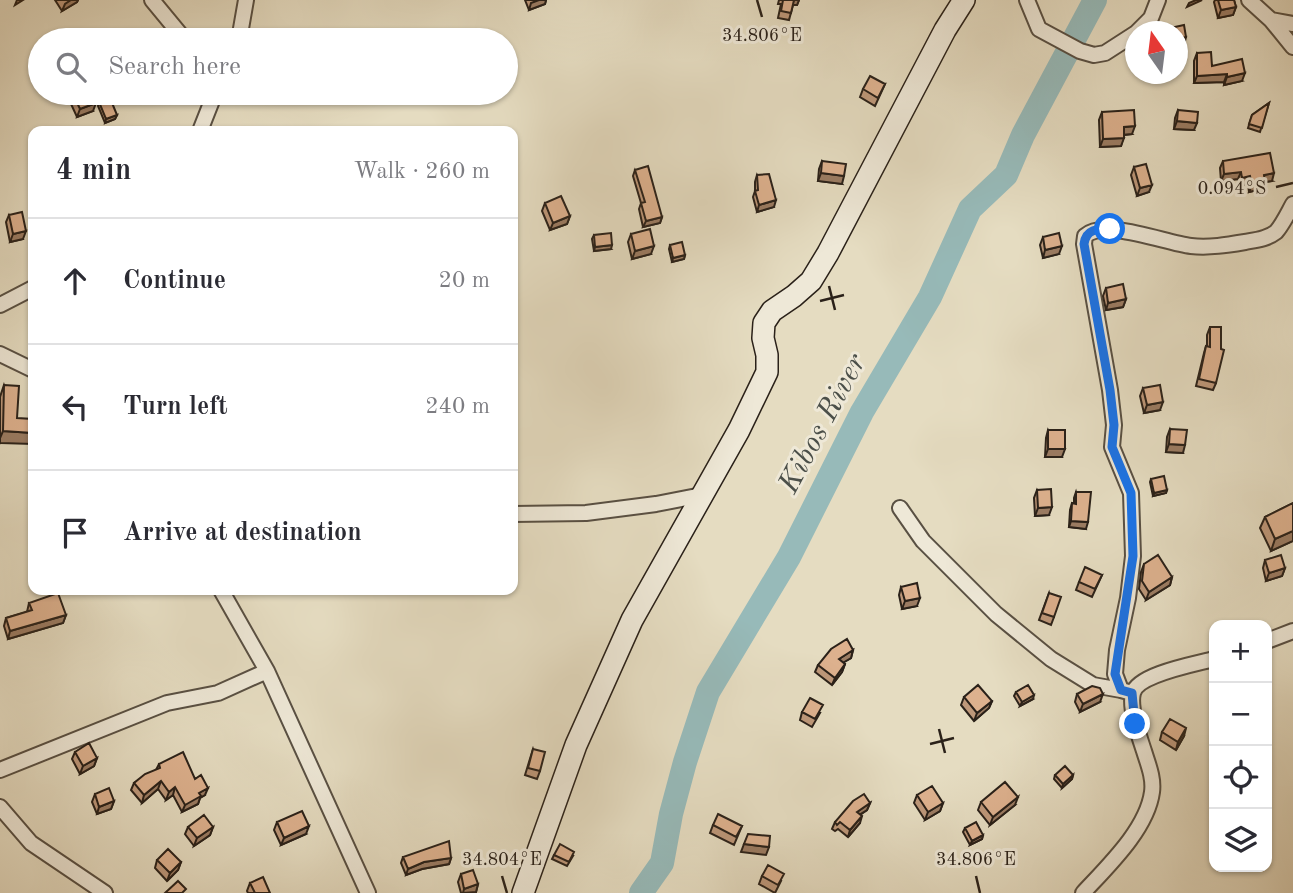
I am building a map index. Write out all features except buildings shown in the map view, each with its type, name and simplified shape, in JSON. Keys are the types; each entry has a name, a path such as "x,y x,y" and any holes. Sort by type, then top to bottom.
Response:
{"main road":[{"path":"523,893 576,745 632,620 754,401 766,372 764,323 772,311 811,281 945,30 964,0"}],"street":[{"path":"152,0 175,28"},
{"path":"241,28 246,0"},
{"path":"1027,0 1039,29 1080,51 1094,55 1105,53 1125,39"},
{"path":"1148,21 1158,0"},
{"path":"1250,0 1293,47"},
{"path":"1271,20 1293,24"},
{"path":"202,126 210,105"},
{"path":"1083,893 1138,828 1148,809 1152,790 1151,771 1127,692 1115,674 1133,556 1131,493 1112,447 1113,411 1084,244 1085,236 1096,229 1110,229 1190,246 1237,243 1265,238 1275,232 1293,204"},
{"path":"0,305 28,291"},
{"path":"0,354 28,368"},
{"path":"518,514 586,513 702,495"},
{"path":"900,508 923,541 954,574 1023,637 1051,659 1093,685 1127,692 1148,677 1209,660"},
{"path":"224,595 267,671 368,893"},
{"path":"1272,639 1293,631"},
{"path":"0,770 167,703 218,693 267,671"},
{"path":"0,807 31,843 105,893"}],"waterway":[{"name":"Kibos River","path":"641,893 662,863 671,814 708,692 789,557 862,412 930,297 970,209 1006,175 1023,135 1095,0"}],"route":[{"path":"1110,229 1090,232 1085,236 1084,244 1113,411 1112,447 1131,493 1133,556 1115,674 1121,690 1132,693 1135,724"}]}
